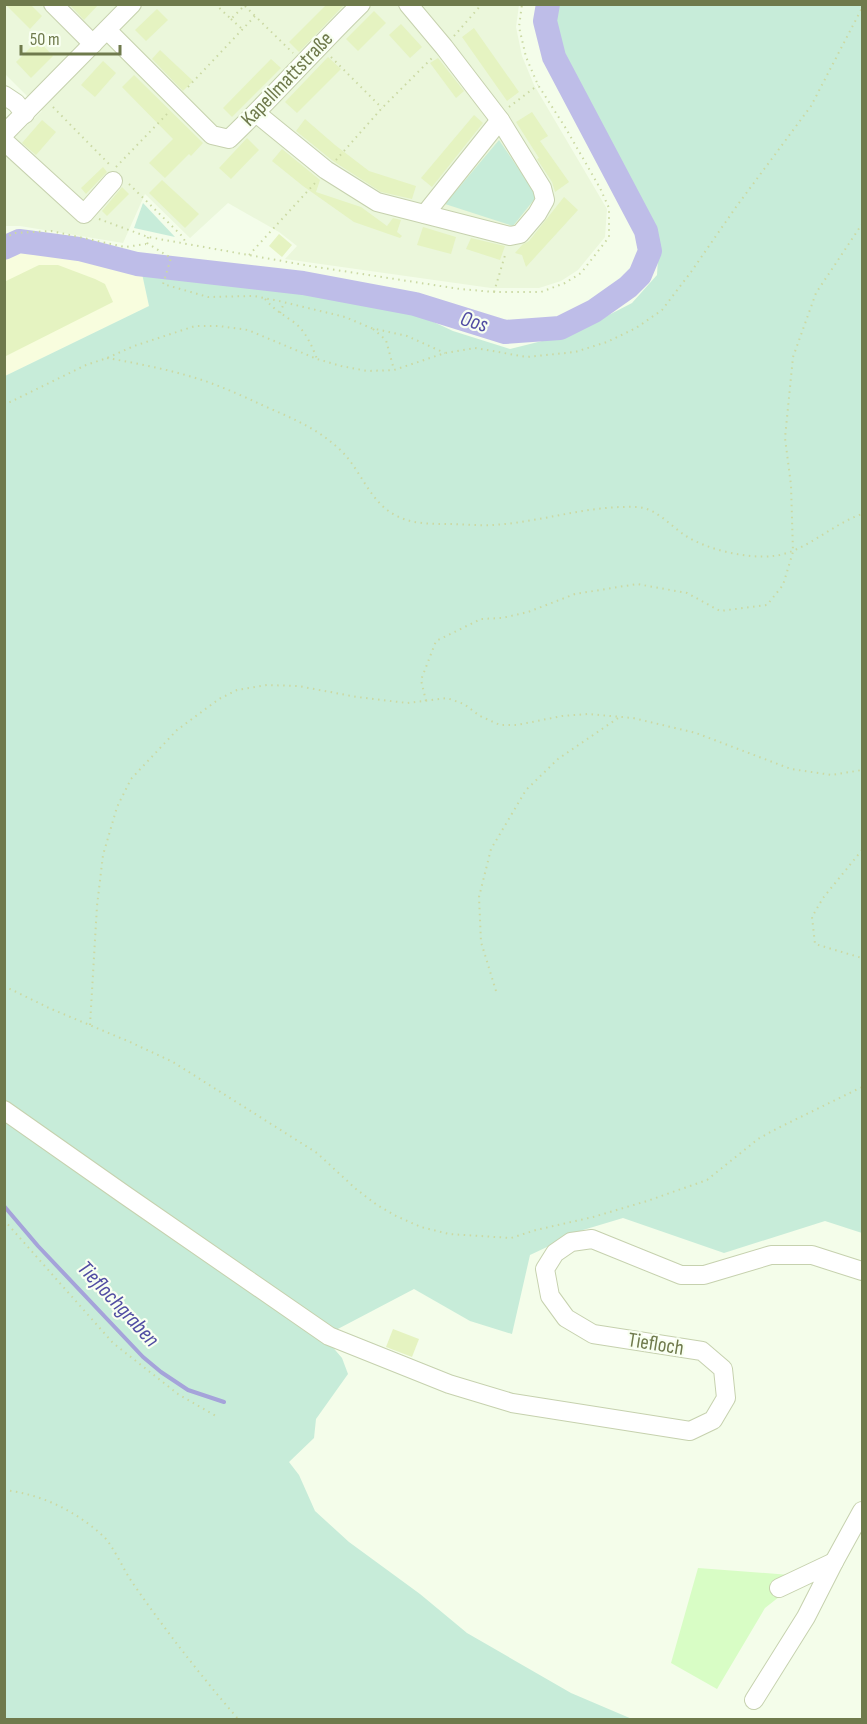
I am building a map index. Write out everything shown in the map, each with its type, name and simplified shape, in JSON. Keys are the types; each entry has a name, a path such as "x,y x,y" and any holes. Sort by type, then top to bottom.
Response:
{"street":[{"path":"53,4 93,44"},
{"path":"4,134 132,4"},
{"name":"Kapellmattstraße","path":"107,30 212,135 229,139 361,4"},
{"path":"256,113 326,170 377,202 510,236 520,234 537,214 545,200 542,188 500,120 408,4"},
{"path":"4,95 16,103 25,114"},
{"path":"425,214 500,120"},
{"path":"4,141 84,214 113,175"},
{"name":"Tiefloch","path":"4,1110 329,1336 449,1384 512,1403 690,1431 713,1420 726,1398 723,1369 702,1350 593,1334 566,1318 550,1296 545,1269 555,1253 571,1242 592,1239 681,1275 704,1275 771,1255 812,1255 862,1271"},
{"path":"754,1700 806,1617 862,1511"},
{"path":"779,1588 834,1562"}],"path":[{"path":"215,4 242,29"},
{"path":"249,255 382,108 444,47 482,4"},
{"path":"231,19 245,5 303,62"},
{"path":"4,405 86,365 195,326 219,326 248,330 317,359 367,371 394,370 445,353 475,348 526,357 575,352 607,342 636,328 662,310 692,272 736,207 811,106 862,8"},
{"path":"113,175 171,110 176,100 255,16"},
{"path":"319,45 382,108"},
{"path":"500,120 510,106 538,85"},
{"path":"84,214 148,237 187,244"},
{"path":"426,701 421,680 436,640 481,619 502,618 528,612 575,594 637,584 687,593 720,611 767,605 783,585 793,552 791,485 785,438 794,357 816,293 862,224"},
{"path":"4,238 15,233 51,231 125,247 147,243 171,258 163,284 208,297 254,296 345,317 370,328 407,336 445,353"},
{"path":"147,243 148,237"},
{"path":"494,292 507,251"},
{"path":"266,299 304,333 317,359"},
{"path":"280,313 284,303"},
{"path":"370,328 386,340 394,370"},
{"path":"107,358 149,366 208,382 318,431 339,448 382,505 394,515 411,521 426,524 493,525 591,508 640,507 655,512 687,537 702,545 737,554 775,556 793,552 831,528 862,514"},
{"path":"90,1025 97,906 103,855 117,807 131,779 177,730 219,699 237,690 267,685 298,686 407,703 447,698 464,704 480,716 500,725 517,725 562,716 588,714 621,716 696,733 791,769 832,775 862,769"},
{"path":"496,990 481,942 479,897 490,849 526,790 558,759 621,716"},
{"path":"862,850 823,898 812,917 815,944 862,958"},
{"path":"4,986 173,1062 317,1153 356,1189 386,1211 421,1227 449,1234 511,1238 593,1217 677,1191 707,1180 745,1149 776,1129 862,1087"},
{"path":"4,1220 113,1343 178,1394 216,1416"},
{"path":"4,1490 23,1492 53,1503 80,1518 105,1537 132,1582 204,1680 239,1719"}],"shaded area":[{"path":"4,5 519,5 516,27 522,56 534,85 607,209 605,237 578,270 561,281 539,288 491,288 285,259 297,246 279,232 228,203 190,238 145,194 123,243 20,226 5,226 5,147 42,111 5,74"},
{"path":"556,5 862,5 862,1233 825,1221 724,1253 623,1218 583,1230 530,1255 512,1334 470,1321 414,1289 334,1331 330,1344 342,1358 348,1374 316,1419 314,1438 289,1462 299,1475 315,1511 349,1542 420,1594 467,1633 571,1693 632,1719 5,1720 5,376 149,306 141,269 338,293 410,311 453,331 510,349 574,333 632,303 657,275 659,242 643,202 565,63 552,26"},
{"path":"499,140 537,196 513,226 445,204"},
{"path":"143,203 175,237 134,228"},
{"path":"23,246 141,269 149,306 5,376 5,255"}],"sand":[{"path":"698,1568 790,1575 784,1593 765,1608 717,1689 671,1663"}],"building":[{"path":"5,4 30,4 42,16 30,29"},
{"path":"69,4 99,4 84,20"},
{"path":"327,4 345,4 299,52 289,42"},
{"path":"157,9 168,20 146,41 135,30"},
{"path":"374,11 386,23 358,51 346,39"},
{"path":"401,24 422,47 410,58 389,35"},
{"path":"474,28 519,92 507,101 462,37"},
{"path":"38,40 53,56 31,78 16,62"},
{"path":"160,50 193,81 183,91 152,59"},
{"path":"328,57 341,69 297,113 285,102"},
{"path":"438,58 464,91 456,98 430,63"},
{"path":"271,59 281,68 232,117 223,108"},
{"path":"103,61 116,73 95,97 81,85"},
{"path":"134,75 203,143 165,178 149,163 173,139 122,87"},
{"path":"532,112 548,136 540,141 569,182 555,192 552,182 537,159 539,158 516,122"},
{"path":"474,115 483,123 432,187 421,178"},
{"path":"305,119 369,171 416,186 412,199 381,192 333,161 296,131"},
{"path":"42,120 56,132 36,155 22,143"},
{"path":"247,138 259,150 231,179 219,168"},
{"path":"282,149 320,180 316,192 361,207 387,226 393,218 401,220 397,232 402,236 400,238 354,222 303,186 272,161"},
{"path":"103,167 107,172 86,194 81,188"},
{"path":"162,180 199,214 185,228 149,193"},
{"path":"122,187 129,194 107,216 102,211"},
{"path":"564,197 578,210 526,267 522,255 515,253 529,241"},
{"path":"423,227 456,237 451,254 417,245"},
{"path":"279,234 292,245 282,257 269,246"},
{"path":"471,238 505,246 500,260 466,249"},
{"path":"39,265 58,265 105,284 113,302 4,357 4,282"},
{"path":"393,1329 419,1339 412,1357 386,1347"}],"waterway":[{"name":"Oos","path":"4,248 19,241 79,249 137,264 303,283 415,304 505,332 560,328 594,311 628,287 640,275 650,251 646,231 554,57 545,21 548,4"},
{"name":"Tieflochgraben","path":"4,1206 38,1246 143,1357 188,1390 224,1402"}]}
